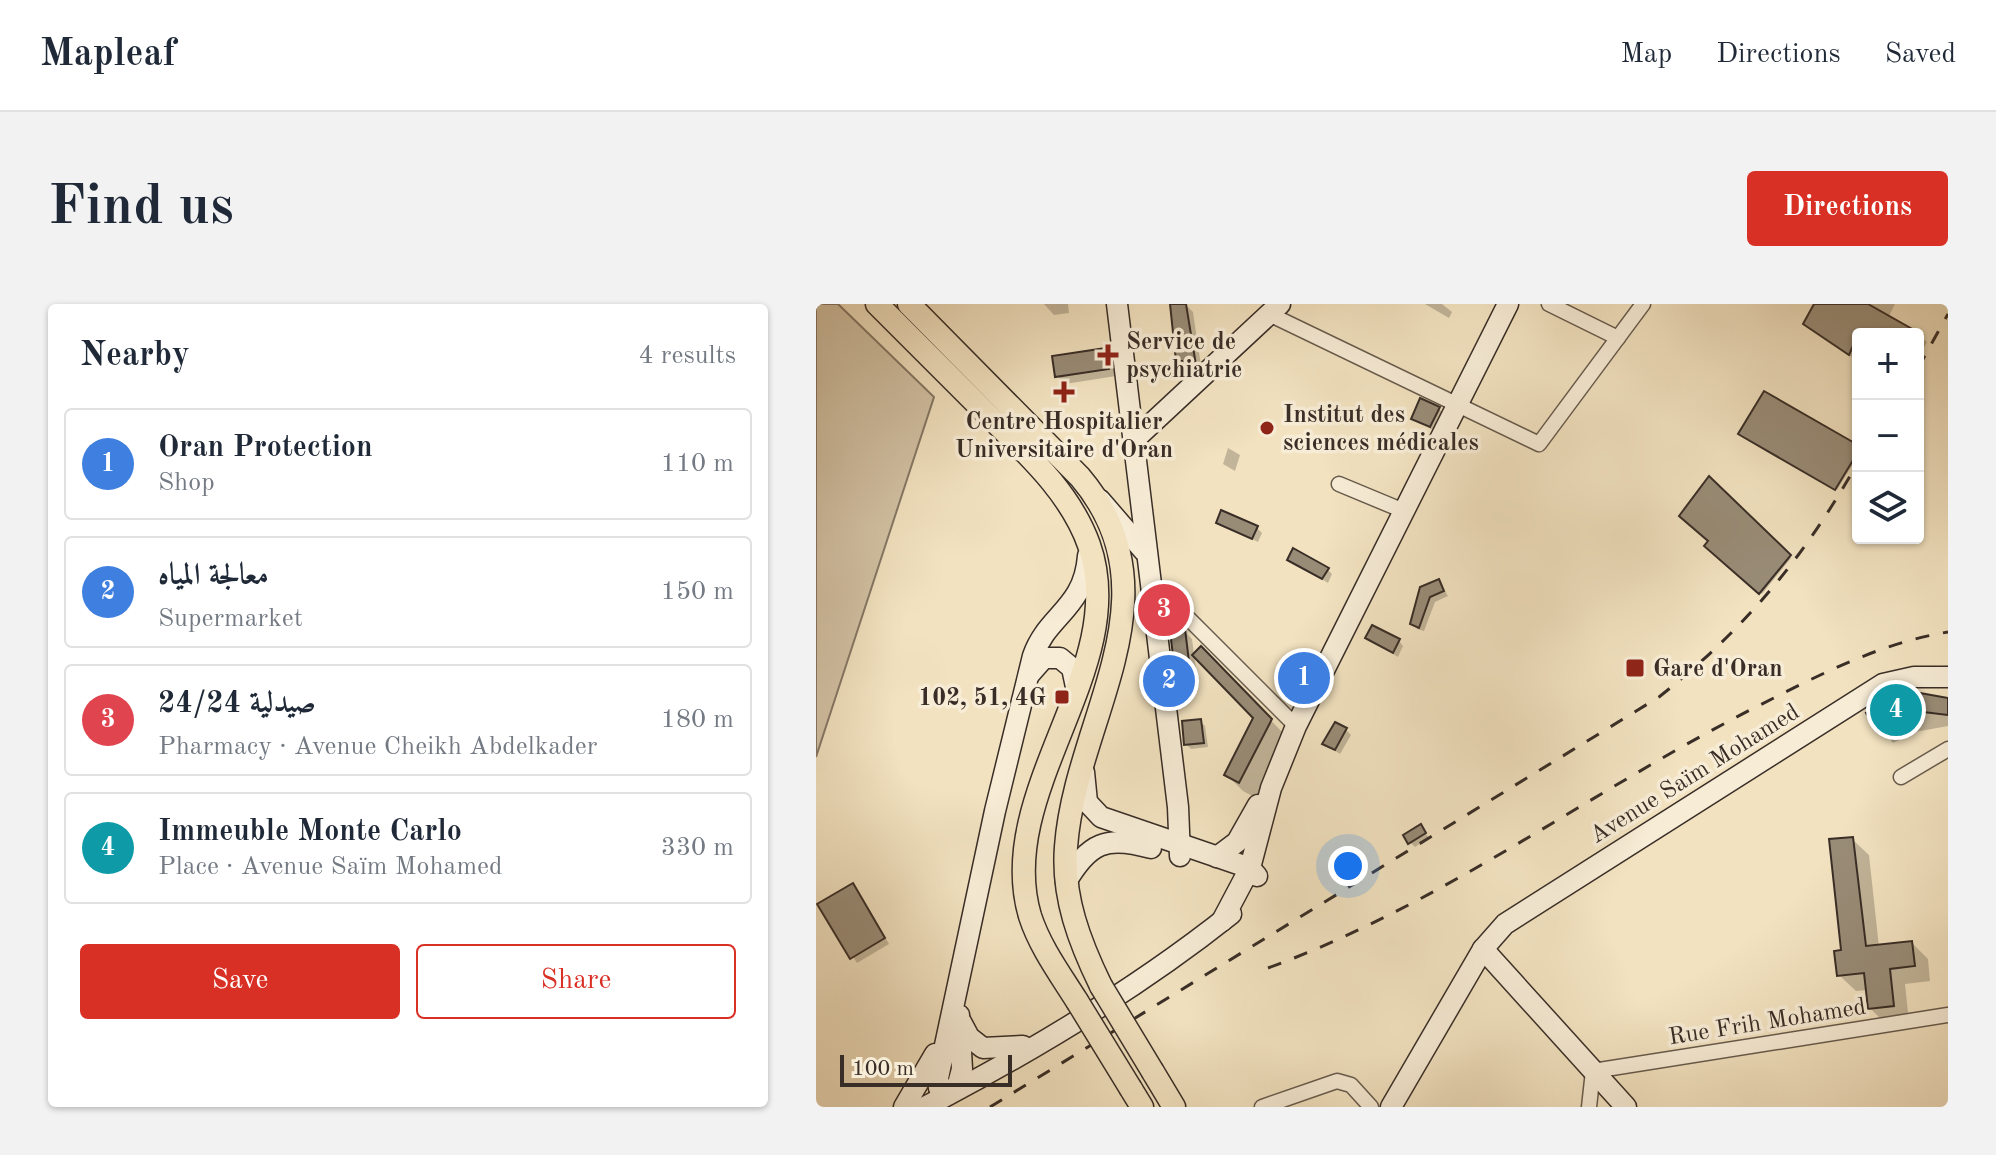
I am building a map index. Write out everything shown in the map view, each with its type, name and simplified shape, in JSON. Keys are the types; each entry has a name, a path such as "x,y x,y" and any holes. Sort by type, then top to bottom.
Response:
{"main road":[{"path":"877,304 1039,466 1075,514 1089,544 1099,601 1076,687 1034,811 1025,868 1030,915 1039,938 1137,1098"},
{"path":"909,304 1093,493 1115,536 1125,594 1119,637 1085,760 1066,845 1066,882 1080,940 1101,986 1174,1107"}],"street":[{"path":"1117,304 1185,851"},
{"path":"1251,874 1268,796 1296,726 1508,304"},
{"path":"1549,304 1618,338"},
{"path":"1135,439 1277,307 1459,405 1539,444 1643,304"},
{"path":"1132,413 1162,412"},
{"path":"1339,484 1404,511"},
{"path":"1093,493 1109,501 1120,501 1131,497 1138,485"},
{"path":"1093,493 1121,520 1146,555"},
{"path":"949,1094 940,1091 938,1078 991,825 1029,675 1037,645 1069,608 1082,586 1089,544"},
{"path":"1150,580 1296,726"},
{"path":"1029,675 1044,658 1060,658 1072,668 1076,687"},
{"name":"Avenue Saïm Mohamed","path":"1391,1107 1483,949 1505,924 1883,684 1914,677 1948,677"},
{"path":"1901,777 1948,749"},
{"path":"1085,760 1085,792 1092,809 1109,822 1251,874"},
{"path":"925,1107 1040,1042 1168,960 1222,921 1251,874 1280,790 1280,769"},
{"path":"1217,857 1237,842 1256,808 1268,796"},
{"path":"1066,882 1084,855 1098,845 1135,843 1217,857 1251,874"},
{"path":"1483,949 1626,1107"},
{"path":"949,1094 958,1084 962,1069 957,994"},
{"path":"904,1107 931,1063 957,994"},
{"path":"959,1015 969,1037 983,1048 1006,1049 1040,1042"},
{"name":"Rue Frih Mohamed","path":"1593,1071 1948,1015"},
{"path":"1589,1107 1593,1071"},
{"path":"1272,1106 1337,1081 1351,1085 1371,1107"}],"shaded area":[{"path":"816,304 838,304 934,397 816,757"}],"building":[{"path":"1170,304 1186,304 1196,365 1191,369 1183,370 1182,361 1176,361"},
{"path":"1814,304 1868,304 1910,328 1852,328 1849,355 1803,324"},
{"path":"1106,348 1109,369 1055,377 1052,356"},
{"path":"1764,391 1852,442 1852,462 1835,490 1738,434"},
{"path":"1420,398 1440,407 1430,427 1411,419"},
{"path":"1709,476 1791,555 1759,594 1704,546 1708,541 1679,516"},
{"path":"1221,510 1258,526 1252,539 1216,523"},
{"path":"1293,548 1329,568 1322,579 1287,560"},
{"path":"1439,579 1444,591 1430,597 1419,628 1410,624 1420,587"},
{"path":"1177,621 1185,629 1190,670 1175,672 1169,623"},
{"path":"1372,625 1400,639 1393,653 1365,638"},
{"path":"1201,646 1272,719 1239,783 1224,775 1253,718 1192,655"},
{"path":"1920,693 1948,698 1948,715 1915,711 1875,728 1866,713 1893,699"},
{"path":"1201,719 1204,743 1184,745 1182,721"},
{"path":"1335,722 1347,728 1335,750 1322,744"},
{"path":"1421,824 1426,833 1408,844 1403,835"},
{"path":"1853,837 1866,946 1912,941 1915,966 1890,969 1894,1006 1868,1009 1864,973 1837,976 1834,951 1841,950 1829,839"},
{"path":"853,883 885,938 850,959 817,904"}],"railway":[{"path":"1924,357 1948,314"},
{"path":"990,1107 1659,697 1746,618 1794,561 1852,472"},
{"path":"1268,968 1395,912 1696,739 1804,683 1874,652 1948,632"}],"place":[{"name":"Service de psychiatrie","path":"1108,355"},
{"name":"Centre Hospitalier Universitaire d'Oran","path":"1064,392"},
{"name":"Institut des sciences médicales","path":"1267,428"},
{"name":"صيدلية 24/24","path":"1164,610"},
{"name":"Gare d'Oran","path":"1635,668"},
{"name":"Oran Protection","path":"1304,678"},
{"name":"معالجة المياه","path":"1169,681"},
{"name":"102, 51, 4G","path":"1062,697"},
{"name":"Immeuble Monte Carlo","path":"1896,710"}]}
